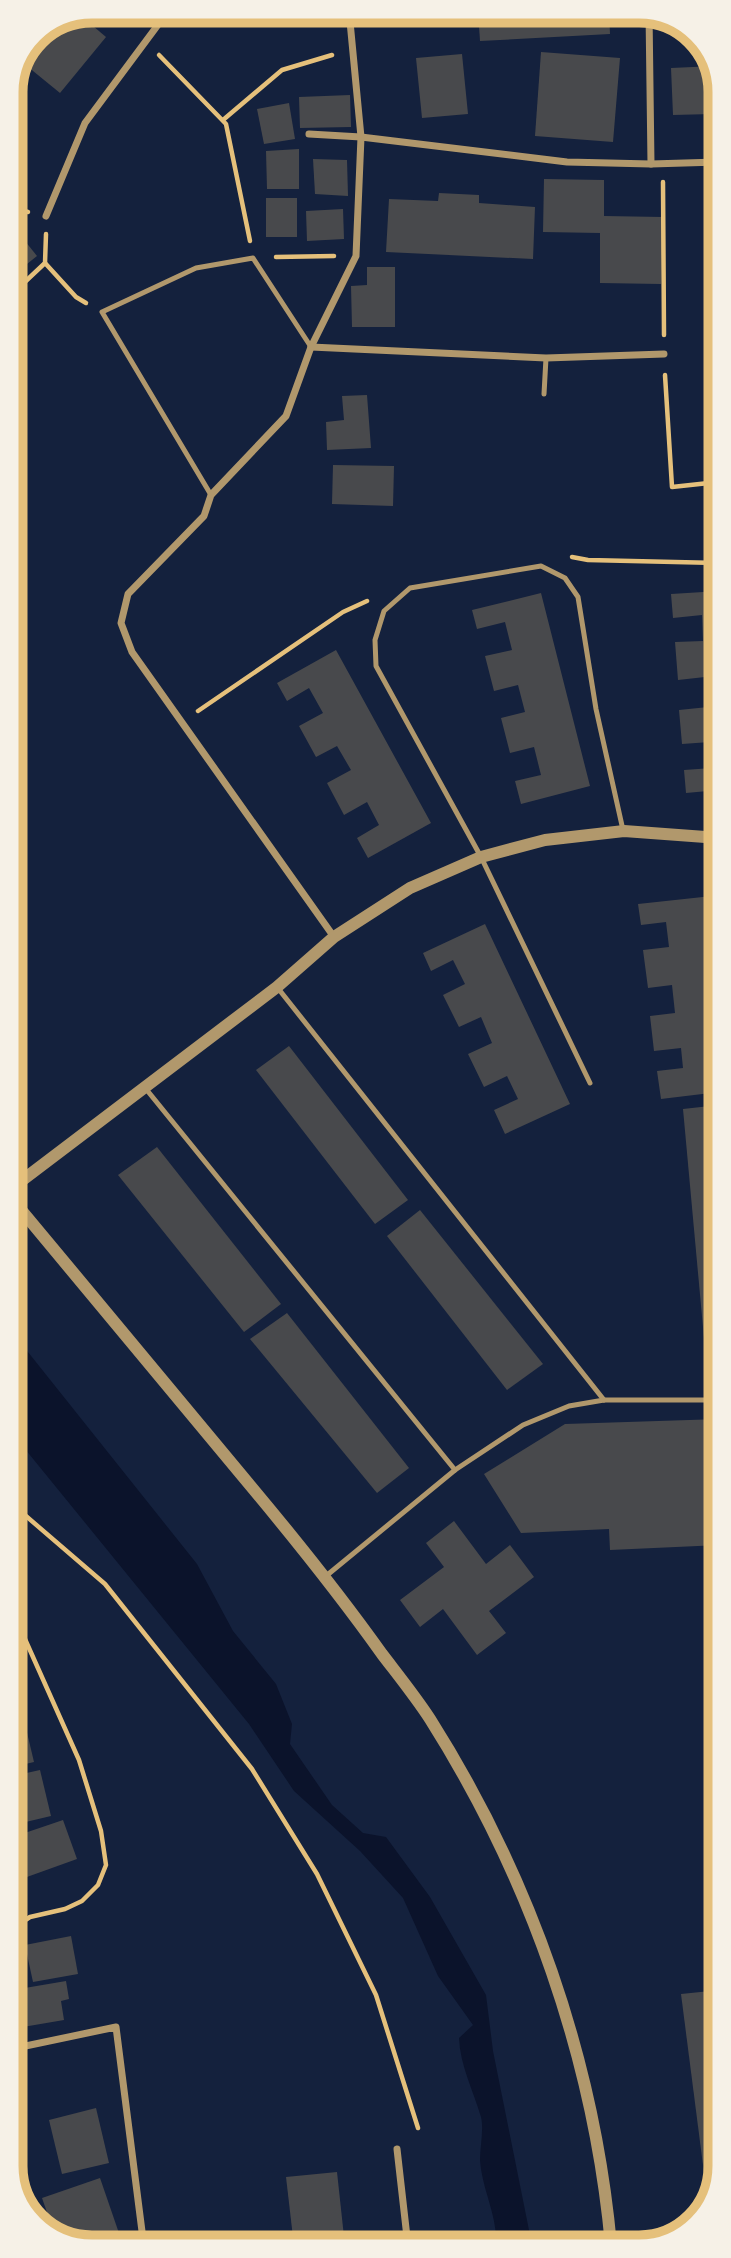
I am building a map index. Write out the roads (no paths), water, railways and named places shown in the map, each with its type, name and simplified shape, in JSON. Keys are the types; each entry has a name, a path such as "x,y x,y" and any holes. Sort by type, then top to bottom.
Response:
{"street":[{"path":"46,216 85,123 160,23"},
{"path":"334,937 132,652 121,623 128,594 204,516 211,495 286,416 311,347 356,256 361,136 350,23"},
{"path":"649,24 651,164"},
{"path":"309,134 361,136 567,162 708,162"},
{"path":"311,347 546,358 664,355"},
{"path":"23,1180 277,987 334,937 410,888 481,857 545,839 624,831 708,837"},
{"path":"23,1212 326,1576 429,1717 473,1794 522,1892 548,1962 585,2085 594,2125 610,2235"},
{"path":"23,2047 116,2027 142,2235"},
{"path":"397,2149 407,2235"}],"lane":[{"path":"211,495 102,312 196,268 253,258 311,347"},
{"path":"544,394 546,358"},
{"path":"590,1083 481,857 376,667 375,640 384,611 410,588 541,566 565,578 578,597 596,709 624,831"},
{"path":"277,987 604,1400"},
{"path":"146,1089 455,1470"},
{"path":"326,1576 455,1470 523,1424 569,1406 604,1400 708,1400"}],"water":[{"path":"23,1346 197,1564 233,1631 276,1684 292,1724 290,1744 332,1805 363,1833 386,1837 430,1897 486,1995 493,2051 530,2235 496,2235 480,2160 481,2117 460,2048 459,2038 473,2025 438,1976 403,1898 360,1851 294,1791 249,1724 23,1447"}]}
